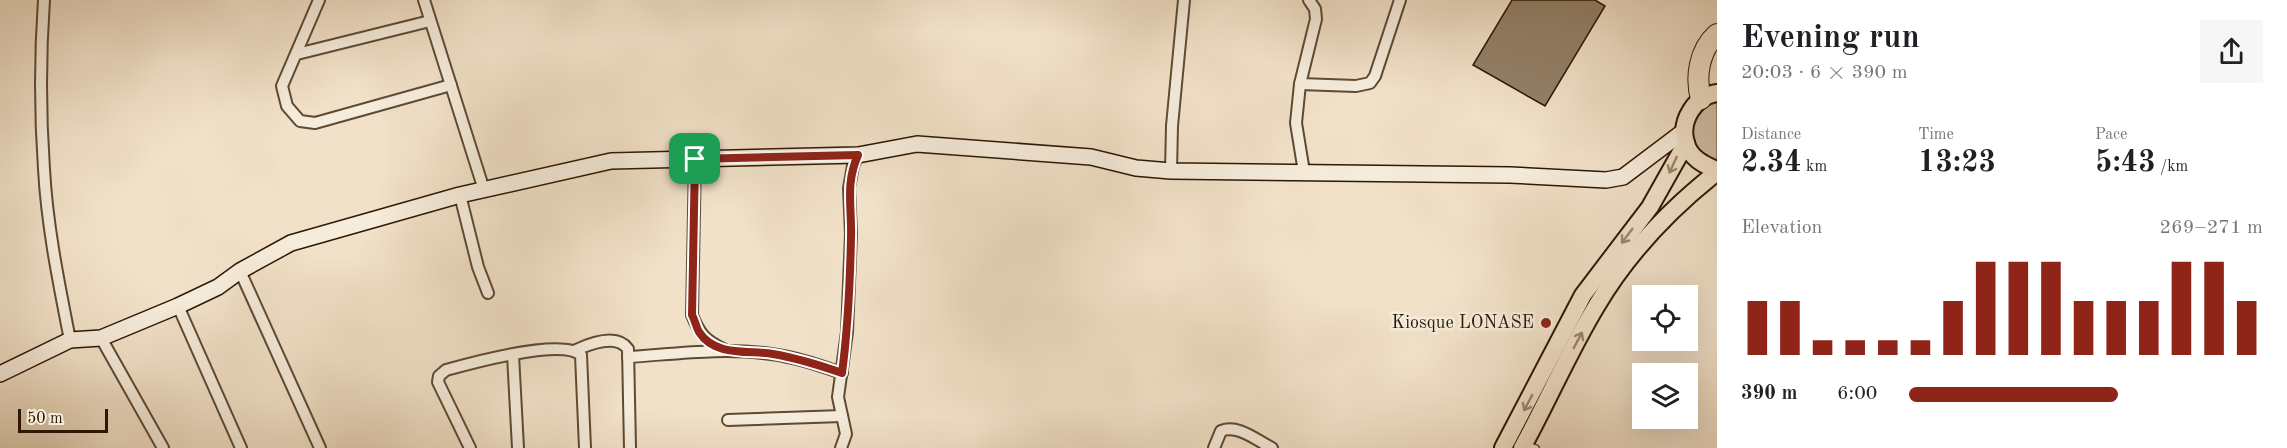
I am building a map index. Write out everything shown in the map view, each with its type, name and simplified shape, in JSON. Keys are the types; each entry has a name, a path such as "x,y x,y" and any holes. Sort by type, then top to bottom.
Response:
{"highway":[{"path":"1709,96 1697,82 1699,66 1717,34"}],"main road":[{"path":"1503,448 1583,296 1650,207 1685,137 1689,113 1709,96"},
{"path":"1527,447 1563,366 1605,291 1661,221 1717,171 1697,160 1685,137"}],"street":[{"path":"44,0 40,57 44,170 56,265 70,340"},
{"path":"320,0 282,86 287,106 300,121 315,123 451,85"},
{"path":"424,0 484,190"},
{"path":"1171,171 1172,126 1184,0"},
{"path":"1304,172 1296,123 1300,84 1316,19 1315,9 1309,0"},
{"path":"1300,84 1356,86 1370,83 1375,76 1400,0"},
{"path":"297,54 430,21"},
{"path":"0,374 70,340 101,338 178,306 218,286 291,243 460,195 611,161 858,155 917,144 1091,157 1137,168 1171,171 1510,176 1606,180 1623,177 1685,137"},
{"path":"841,448 846,434 838,397 847,332 851,234 849,188 853,166 858,155"},
{"path":"695,159 692,315 700,333 710,342 725,350"},
{"path":"460,195 478,267 488,293"},
{"path":"240,271 320,448"},
{"path":"178,306 241,448"},
{"path":"101,338 163,448"},
{"path":"576,351 598,342 617,342 624,344 628,349 630,448"},
{"path":"470,448 438,382 439,376 446,370 530,351 571,349 581,355 585,448"},
{"path":"628,357 725,350 771,354 806,361 842,373"},
{"path":"513,355 518,448"},
{"path":"728,420 842,416"},
{"path":"1214,448 1221,431 1228,428 1236,429 1270,448"}],"shaded area":[{"path":"1717,97 1717,164 1703,156 1695,146 1691,118"}],"building":[{"path":"1512,0 1595,0 1605,6 1545,106 1473,65"}],"place":[{"name":"Kiosque LONASE","path":"1546,323"}],"route":[{"path":"858,155 853,166 849,188 851,234 847,332 842,373 806,361 771,354 725,350 710,342 700,333 692,315 692,214 695,159 858,155"}]}
